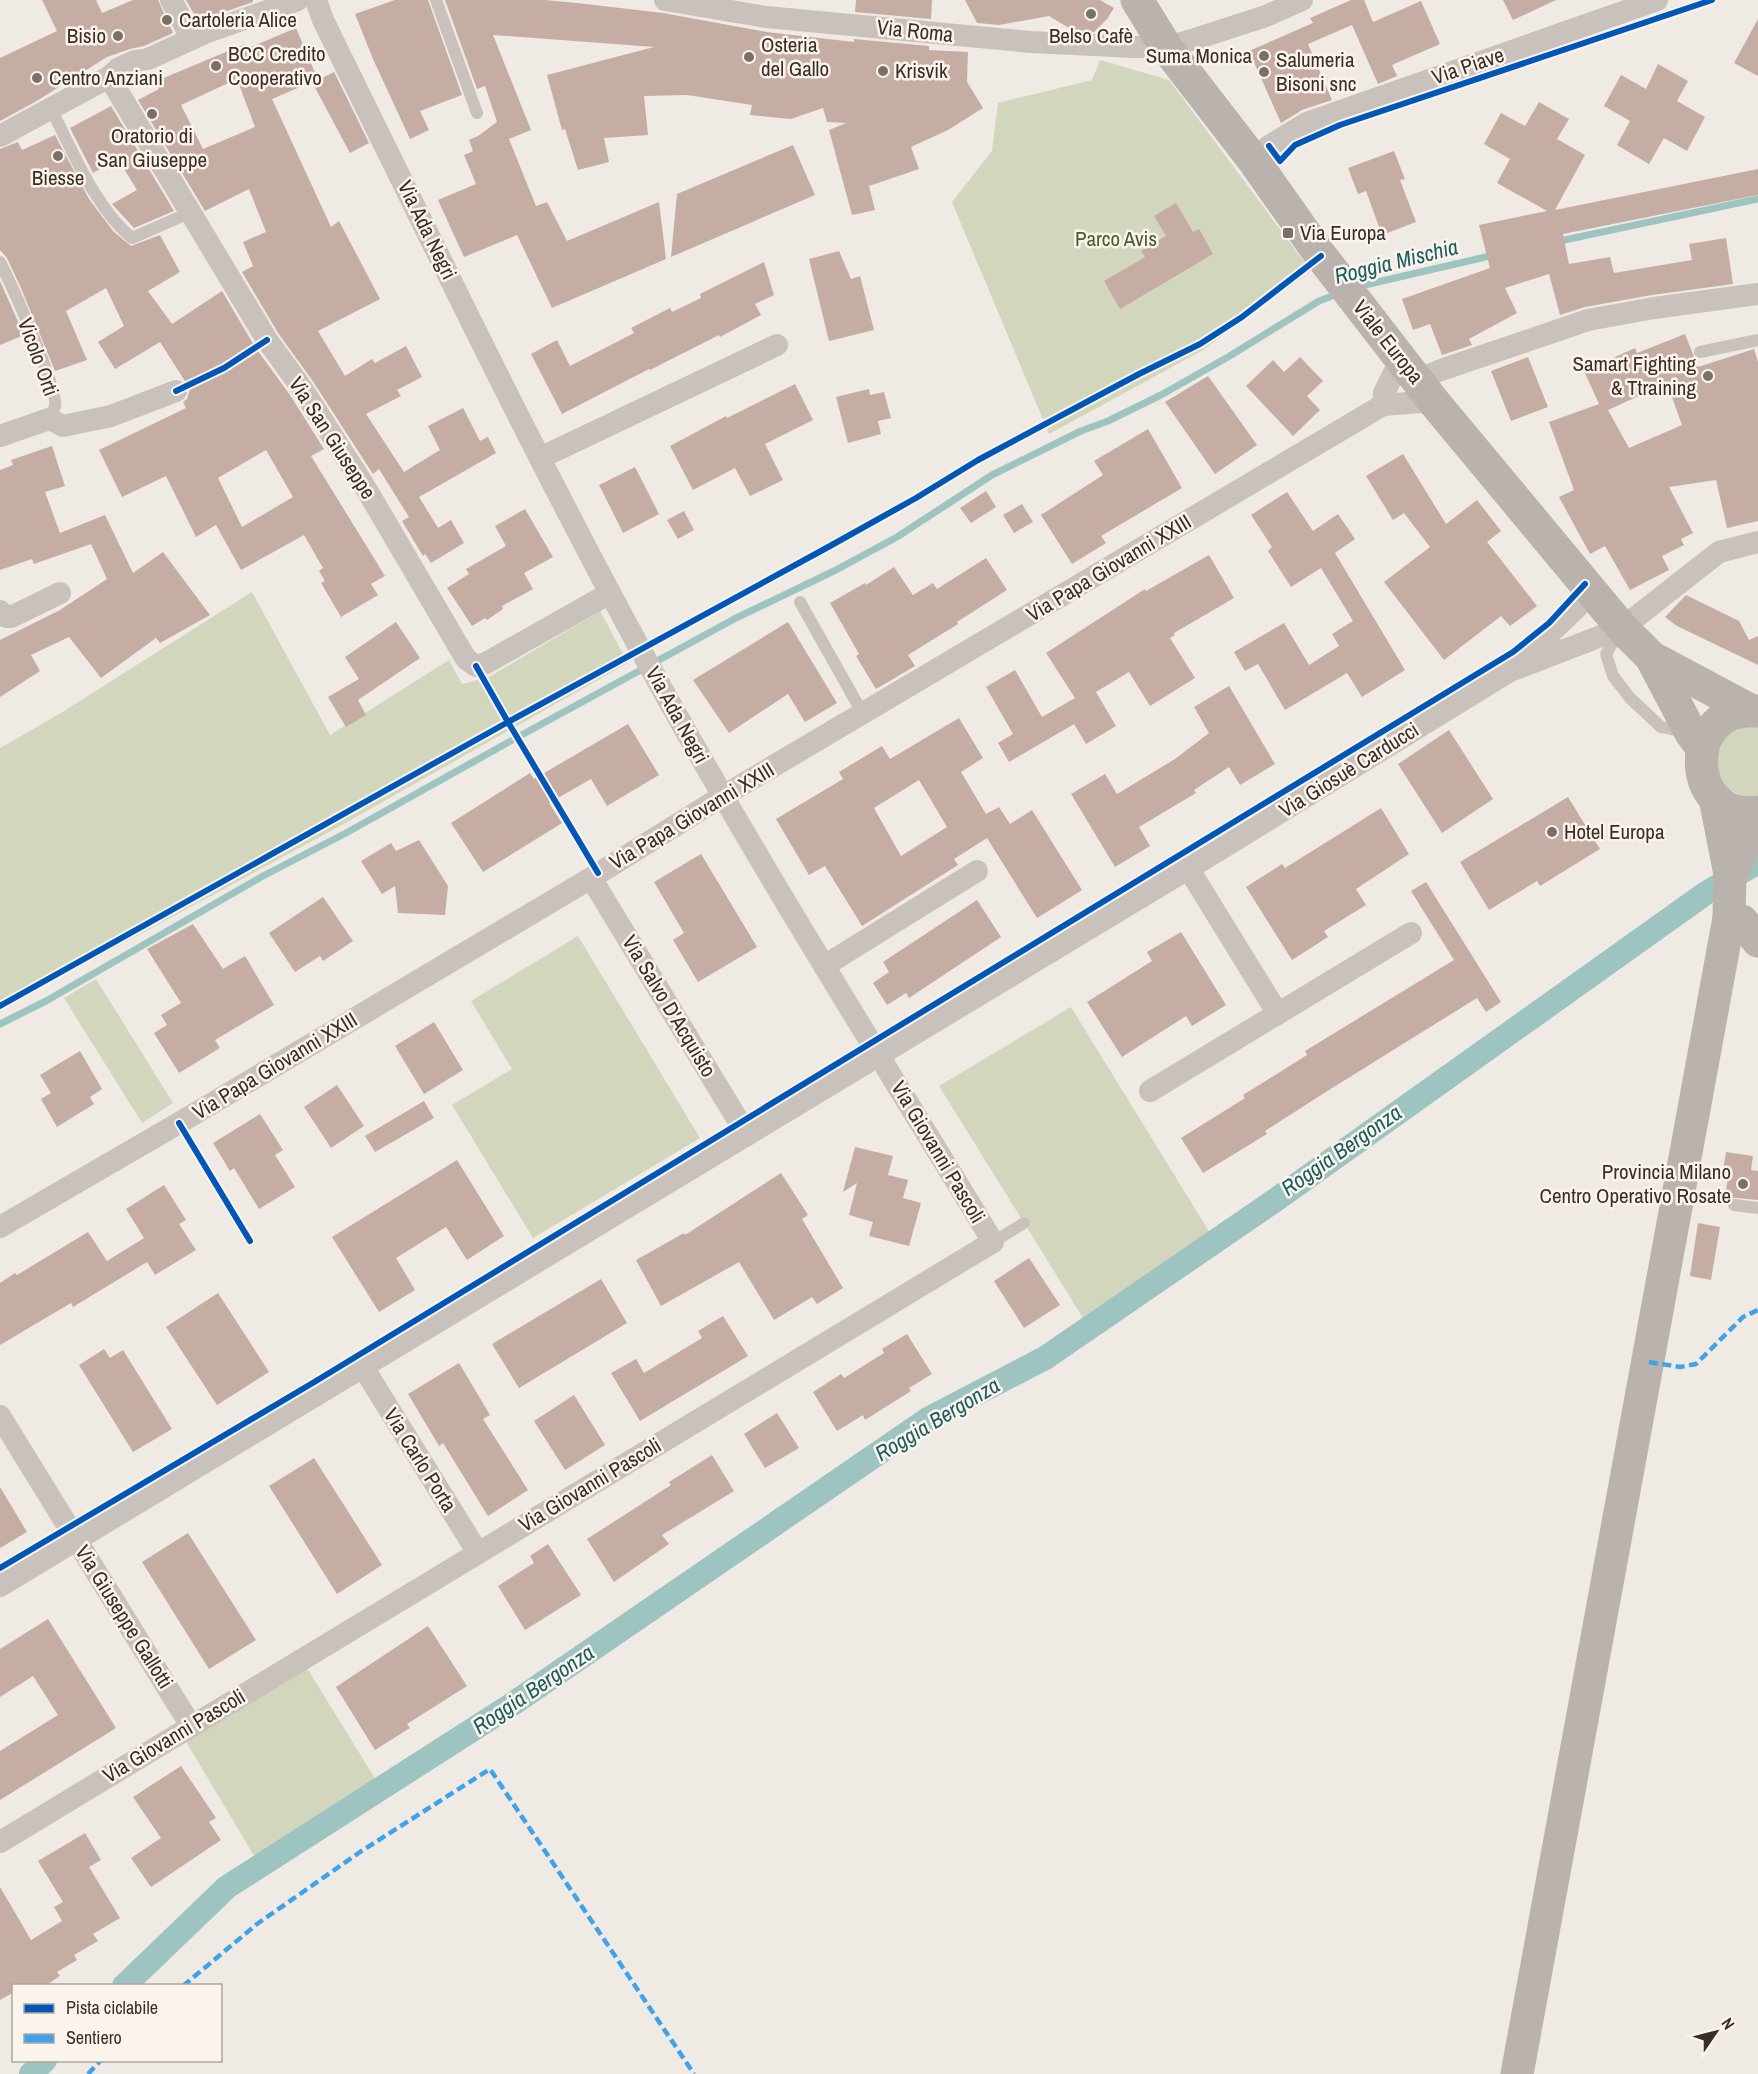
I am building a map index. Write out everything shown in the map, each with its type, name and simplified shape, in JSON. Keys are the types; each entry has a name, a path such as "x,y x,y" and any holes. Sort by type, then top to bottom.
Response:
{"street":[{"path":"171,0 192,39"},
{"path":"0,136 51,110 135,61 148,59 192,39 298,0"},
{"name":"Via Ada Negri","path":"316,0 334,41 540,458 610,593 723,796 878,1054"},
{"name":"Via Roma","path":"665,0 766,9 1045,44 1166,47 1232,28 1302,0"},
{"name":"Viale Europa","path":"1137,0 1166,47 1417,380 1622,628 1651,657 1696,741"},
{"name":"Via Piave","path":"1254,161 1269,146 1307,123 1657,0"},
{"name":"Via San Giuseppe","path":"109,77 267,340 301,387 365,487 466,660 476,666 486,663 610,593"},
{"path":"1383,405 1384,393 1452,366 1588,320 1654,308 1758,294"},
{"path":"540,458 777,345"},
{"path":"1383,405 1417,380"},
{"name":"Vicolo Orti","path":"0,436 49,419 63,426 111,416 176,391"},
{"name":"Via Papa Giovanni XXIII","path":"0,1227 591,878 723,796 1383,405"},
{"path":"1622,628 1719,552 1758,542"},
{"path":"0,611 6,617 11,617 60,593"},
{"name":"Via Giosuè Carducci","path":"1510,671 1593,593"},
{"name":"Via Giosuè Carducci","path":"0,1586 1510,671 1622,628"},
{"name":"Viale Europa","path":"1651,657 1754,710"},
{"path":"1517,2074 1729,918 1730,874 1715,798 1702,776 1696,741 1725,717 1737,712 1754,710"},
{"path":"1715,798 1739,811 1758,812"},
{"path":"1730,874 1758,825"},
{"path":"1188,868 1278,1014"},
{"path":"824,966 977,871"},
{"name":"Via Salvo D'Acquisto","path":"591,878 747,1135"},
{"path":"1729,918 1742,921 1758,941"},
{"path":"1150,1091 1411,933"},
{"name":"Via Giovanni Pascoli","path":"0,1842 993,1242 878,1054"},
{"name":"Via Carlo Porta","path":"363,1367 478,1552"},
{"name":"Via Giuseppe Gallotti","path":"0,1416 191,1726"}],"lane":[{"path":"436,0 477,113"},
{"path":"51,110 100,202 132,238 189,213"},
{"name":"Vicolo Orti","path":"0,262 16,295 49,379 56,404 49,419"},
{"path":"1700,352 1758,340"},
{"path":"800,602 863,714"},
{"path":"1622,628 1606,654 1613,676 1630,698 1660,727 1696,741"},
{"path":"1734,1205 1758,1208"},
{"path":"993,1242 1024,1223"}],"green space":[{"name":"Parco Avis","path":"1100,60 1169,80 1311,271 1203,350 1049,434 952,202 992,151 998,103 1092,80"},
{"path":"252,592 330,735 449,660 462,684 489,677 600,611 628,663 340,826 0,1010 0,748 56,716"},
{"path":"1758,721 1758,800 1754,801 1720,786 1712,750 1717,739"},
{"path":"578,936 700,1138 533,1238 452,1105 512,1069 471,1001"},
{"path":"96,979 173,1103 142,1123 64,998"},
{"path":"1071,1007 1213,1238 1088,1326 939,1086"},
{"path":"307,1668 379,1785 259,1864 185,1740"}],"building":[{"path":"42,0 96,0 102,13 133,0 158,0 173,33 144,46 107,57 0,121 0,58 57,31"},
{"path":"186,0 253,0 253,2 198,21"},
{"path":"395,0 428,0 462,95 420,111 429,130 410,139 355,14"},
{"path":"445,0 545,0 577,3 663,13 767,32 854,42 854,39 929,46 929,50 968,52 967,82 983,108 948,130 911,147 919,169 869,186 875,210 852,215 829,130 846,123 827,122 823,108 791,119 750,115 752,105 687,95 644,96 648,135 604,138 609,162 578,170 565,129 562,130 547,75 654,47 493,35 531,130 509,139 536,206 547,202 567,241 659,202 666,259 552,308 517,235 464,257 438,200 476,184 464,155 473,151 469,140 497,122 485,86 477,89"},
{"path":"856,0 932,0 931,19 855,12"},
{"path":"965,0 1100,0 1114,8 1094,32 1074,31 1049,16 999,25 977,23"},
{"path":"1351,0 1364,0 1373,22 1421,1 1440,44 1392,65 1397,76 1378,84 1352,25 1308,44 1332,100 1302,110 1281,123 1249,51 1313,23 1310,18"},
{"path":"1503,0 1556,0 1513,20"},
{"path":"1758,19 1758,76 1734,63"},
{"path":"296,28 318,80 334,72 369,143 350,153 312,82 314,81 272,99 331,227 339,221 380,299 318,331 345,376 372,359 375,363 406,346 422,377 397,390 401,396 366,414 404,472 440,450 428,426 463,408 480,441 488,437 496,453 419,497 438,528 451,520 464,543 431,563 425,554 423,556 402,521 409,517 379,469 373,474 312,380 278,333 242,272 253,266 243,242 266,232 249,189 205,211 138,100 159,89 154,82 245,44 246,49","holes":["237,79 255,127 203,149 181,105"]},
{"path":"1658,64 1688,81 1677,101 1705,117 1687,151 1664,138 1649,164 1617,145 1630,121 1604,106 1621,75 1646,89"},
{"path":"1539,102 1569,119 1557,139 1585,155 1555,210 1758,169 1758,195 1563,234 1569,264 1610,257 1614,273 1692,260 1689,244 1726,238 1733,284 1585,307 1560,315 1549,274 1505,288 1517,313 1469,339 1472,345 1442,355 1430,324 1413,330 1402,299 1490,268 1479,225 1547,211 1497,183 1510,159 1484,144 1501,113 1525,126"},
{"path":"111,106 174,211 134,228 112,204 137,190 118,159 93,173 70,128"},
{"path":"55,135 89,199 113,231 131,246 160,235 180,272 148,291 172,324 222,291 255,347 290,395 324,449 311,456 385,576 371,584 378,595 341,617 321,583 325,581 319,571 323,568 304,535 241,570 216,525 196,537 166,476 122,497 99,450 186,408 183,402 187,399 190,389 160,342 115,369 98,342 124,326 106,288 66,311 87,360 55,371 21,288 7,258 0,250 0,149 18,142 22,150","holes":["266,450 293,497 242,527 218,478"]},
{"path":"793,145 815,195 671,257 677,194"},
{"path":"1394,151 1405,179 1400,180 1416,222 1382,235 1366,191 1358,194 1348,168"},
{"path":"1176,203 1193,232 1199,229 1213,254 1120,309 1104,281 1145,257 1141,251 1166,236 1154,216"},
{"path":"839,251 851,279 860,276 874,330 829,341 809,259"},
{"path":"764,262 774,295 755,304 761,315 562,414 531,354 557,340 570,366 634,333 631,328 670,308 672,312 701,298 700,294"},
{"path":"0,281 24,335 0,345"},
{"path":"1685,334 1698,367 1754,349 1758,362 1758,521 1727,528 1716,480 1669,487 1693,533 1681,539 1684,545 1662,556 1669,570 1630,590 1605,546 1590,554 1559,497 1574,490 1549,422 1599,404 1584,371 1635,348 1637,353","holes":["1667,383 1682,425 1629,448 1608,410"]},
{"path":"1300,357 1323,381 1307,396 1320,410 1293,436 1246,386 1273,360 1284,372"},
{"path":"1528,357 1548,407 1511,421 1491,371"},
{"path":"1208,376 1257,445 1215,474 1165,402"},
{"path":"795,384 813,420 765,444 783,480 750,496 735,468 693,490 670,446 726,416 727,418"},
{"path":"869,389 870,395 884,392 891,418 878,421 881,434 848,443 836,397"},
{"path":"1148,429 1182,488 1101,536 1106,543 1072,564 1041,515 1103,475 1094,461"},
{"path":"52,446 65,486 45,492 60,533 105,515 133,573 163,552 210,615 160,643 156,638 101,678 69,637 31,655 40,671 0,697 0,640 60,610 107,579 91,544 34,564 32,559 0,570 0,470 13,465 11,460"},
{"path":"1403,454 1446,524 1477,500 1501,531 1487,542 1537,606 1510,626 1501,616 1444,660 1384,582 1430,547 1404,513 1393,520 1366,476"},
{"path":"635,467 659,514 623,533 599,485"},
{"path":"986,491 996,507 971,523 960,508"},
{"path":"1287,492 1313,531 1338,514 1355,539 1335,553 1405,670 1362,697 1347,673 1285,710 1258,664 1245,671 1234,652 1284,623 1309,665 1339,646 1332,634 1353,621 1321,568 1291,587 1268,551 1272,547 1251,515"},
{"path":"1022,504 1033,522 1014,533 1003,515"},
{"path":"525,509 553,557 524,573 533,589 502,606 503,609 487,620 485,618 472,626 447,588 469,574 466,569 506,546 495,526"},
{"path":"684,511 694,530 678,539 667,520"},
{"path":"1209,555 1234,598 1174,633 1175,635 1170,638 1195,678 1150,706 1129,672 1096,692 1116,726 1086,744 1074,724 1009,762 998,743 1013,734 986,687 1015,670 1042,717 1075,698 1046,653 1145,589 1146,591"},
{"path":"986,558 1007,590 908,655 915,666 876,689 856,656 859,654 830,603 865,583 866,585 894,567 913,595 933,583 937,589"},
{"path":"1686,595 1739,621 1749,640 1758,636 1758,665 1677,626 1665,617"},
{"path":"396,622 420,658 358,700 366,715 346,727 328,697 359,679 345,657"},
{"path":"788,622 837,703 805,722 788,694 729,733 693,680"},
{"path":"1229,686 1275,764 1240,785 1229,767 1194,790 1196,793 1139,827 1150,846 1115,867 1071,794 1105,774 1117,794 1175,759 1209,733 1194,707"},
{"path":"959,718 983,758 961,772 986,814 999,807 1010,824 1032,810 1082,890 1037,918 987,838 954,859 958,865 862,926 825,866 809,875 776,819 843,779 839,772 882,746 890,759","holes":["919,780 947,827 901,856 874,808"]},
{"path":"628,724 659,775 607,806 591,779 549,803 562,823 483,872 451,823 530,773 534,779"},
{"path":"1449,730 1493,799 1442,833 1398,764"},
{"path":"1568,797 1600,849 1540,886 1537,881 1489,910 1460,862"},
{"path":"1381,808 1409,854 1356,889 1366,905 1324,931 1328,937 1292,960 1246,887 1282,864 1285,868"},
{"path":"419,840 448,886 445,915 398,913 395,886 382,894 361,861 391,843 396,851"},
{"path":"701,854 757,947 698,982 673,940 684,933 654,882"},
{"path":"1426,882 1501,1002 1486,1012 1477,998 1329,1090 1265,1131 1267,1134 1203,1173 1181,1138 1245,1098 1243,1095 1307,1055 1305,1051 1454,960 1411,891"},
{"path":"323,897 353,941 323,961 320,956 295,972 269,933"},
{"path":"977,900 1001,937 909,998 906,993 887,1005 873,983 889,972 883,962"},
{"path":"193,924 223,969 245,956 274,1005 215,1040 220,1048 179,1073 154,1033 167,1025 161,1015 181,1003 147,949"},
{"path":"1181,932 1226,1005 1192,1026 1186,1016 1122,1057 1087,1002 1152,961 1147,952"},
{"path":"434,1022 463,1070 424,1094 395,1046"},
{"path":"80,1051 102,1089 90,1097 94,1104 57,1127 41,1099 51,1093 40,1075"},
{"path":"337,1085 364,1126 331,1148 304,1107"},
{"path":"424,1101 434,1118 375,1152 365,1136"},
{"path":"260,1114 283,1150 275,1155 295,1187 259,1209 234,1168 230,1171 213,1143"},
{"path":"855,1147 893,1156 888,1175 908,1180 903,1198 921,1203 909,1246 869,1236 873,1222 849,1215 857,1183 843,1192"},
{"name":"Provincia Milano Centro Operativo Rosate","path":"1726,1152 1753,1156 1751,1170 1758,1171 1758,1200 1725,1197 1729,1171 1723,1170"},
{"path":"457,1160 504,1236 467,1260 446,1227 396,1258 415,1290 379,1312 332,1237"},
{"path":"781,1173 808,1215 802,1219 843,1288 817,1304 812,1297 774,1320 739,1262 661,1306 636,1260 684,1233 685,1235"},
{"path":"164,1185 186,1220 179,1224 196,1250 155,1275 147,1262 73,1307 71,1303 0,1345 0,1283 88,1232 107,1261 144,1238 126,1209"},
{"path":"1698,1223 1720,1227 1711,1280 1690,1276"},
{"path":"1029,1258 1060,1305 1024,1328 994,1281"},
{"path":"601,1279 627,1323 519,1388 492,1344"},
{"path":"218,1293 269,1372 217,1405 166,1327"},
{"path":"723,1316 748,1356 640,1421 611,1373 636,1359 644,1373 702,1338 698,1331"},
{"path":"907,1334 932,1374 909,1388 911,1391 865,1420 863,1415 837,1431 813,1392 841,1374 844,1378 884,1353 882,1349"},
{"path":"104,1349 110,1358 123,1350 172,1429 133,1452 79,1365"},
{"path":"459,1363 490,1415 483,1419 528,1490 488,1516 443,1443 439,1446 408,1394"},
{"path":"574,1395 605,1445 565,1470 534,1421"},
{"path":"777,1413 799,1448 765,1468 744,1434"},
{"path":"712,1455 734,1491 662,1535 669,1544 614,1582 587,1539 671,1485 669,1482"},
{"path":"314,1458 382,1565 337,1594 269,1486"},
{"path":"0,1487 27,1532 0,1548"},
{"path":"188,1533 256,1640 209,1669 142,1562"},
{"path":"548,1544 581,1595 525,1630 498,1586 534,1563 530,1556"},
{"path":"48,1619 116,1728 0,1800 0,1751 58,1715 33,1676 0,1697 0,1649"},
{"path":"428,1626 467,1686 407,1724 410,1728 375,1750 336,1687"},
{"path":"181,1766 216,1818 209,1822 221,1840 151,1887 131,1858 161,1838 133,1797"},
{"path":"85,1833 101,1860 89,1867 120,1918 93,1934 98,1941 74,1955 77,1960 57,1972 60,1976 48,1984 12,1984 12,1993 0,2000 0,1887 31,1940 62,1921 54,1907 63,1902 38,1861"}],"waterway":[{"name":"Roggia Mischia","path":"1555,242 1758,199"},
{"name":"Roggia Mischia","path":"1356,287 1494,255"},
{"name":"Roggia Mischia","path":"0,1024 46,1001 263,876 346,833 736,618 836,570 897,537 992,475 1161,395 1319,301 1340,293"},
{"name":"Roggia Bergonza","path":"126,1984 227,1887 511,1705 928,1419 1045,1358 1274,1201 1706,893 1758,862"},
{"name":"Roggia Bergonza","path":"31,2074 43,2062"}],"marked path":[{"path":"1649,1362 1680,1367 1696,1364 1743,1317 1758,1310"},
{"path":"185,1984 257,1924 360,1852 490,1769 694,2074"},
{"path":"88,2074 99,2062"}],"cycle path":[{"path":"1269,146 1280,161 1295,145 1340,125 1712,0"},
{"path":"598,873 508,722 830,546 978,460 1200,344 1242,317 1321,256"},
{"path":"176,391 224,368 267,340"},
{"path":"0,1568 316,1381 1513,652 1549,623 1585,584"},
{"path":"0,1006 508,722 476,666"},
{"path":"179,1123 250,1241"}],"place":[{"name":"Belso Cafè","path":"1091,14"},
{"name":"Cartoleria Alice","path":"167,20"},
{"name":"Bisio","path":"118,36"},
{"name":"Suma Monica","path":"1264,56"},
{"name":"Osteria del Gallo","path":"749,57"},
{"name":"BCC Credito Cooperativo","path":"216,66"},
{"name":"Krisvik","path":"883,71"},
{"name":"Salumeria Bisoni snc","path":"1264,72"},
{"name":"Centro Anziani","path":"37,78"},
{"name":"Oratorio di San Giuseppe","path":"152,114"},
{"name":"Biesse","path":"58,156"},
{"name":"Via Europa","path":"1288,233"},
{"name":"Samart Fighting & Ttraining","path":"1708,376"},
{"name":"Hotel Europa","path":"1552,832"},
{"name":"Provincia Milano Centro Operativo Rosate","path":"1743,1184"}]}
